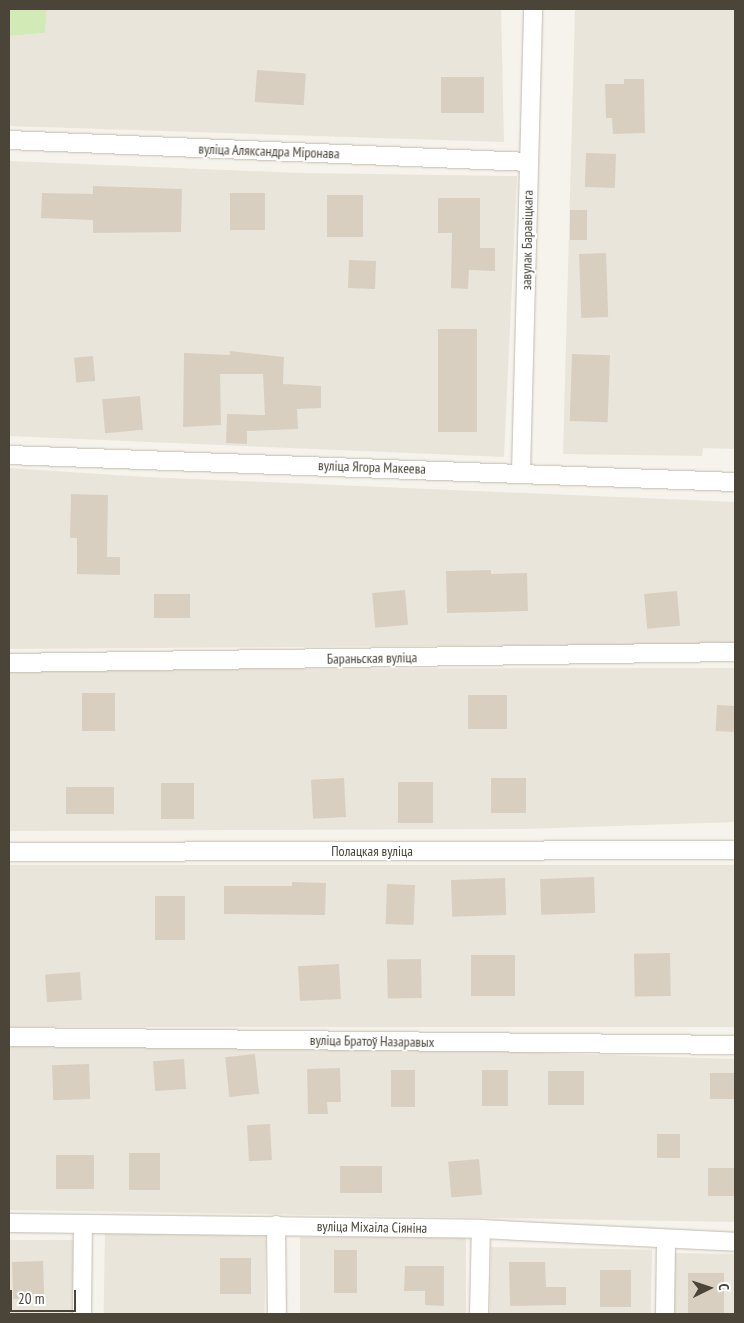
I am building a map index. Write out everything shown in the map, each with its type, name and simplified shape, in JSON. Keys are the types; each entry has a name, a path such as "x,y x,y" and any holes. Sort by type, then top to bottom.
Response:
{"street":[{"name":"завулак Баравіцкага","path":"521,472 533,9"},
{"name":"вуліца Аляксандра Міронава","path":"9,140 529,162"},
{"name":"вуліца Ягора Макеева","path":"9,455 521,472 735,482"},
{"name":"Бараньская вуліца","path":"9,663 735,652"},
{"name":"Полацкая вуліца","path":"9,852 735,850"},
{"name":"вуліца Братоў Назаравых","path":"9,1037 735,1045"},
{"name":"вуліца Міхаіла Сіяніна","path":"9,1223 480,1229 666,1240 735,1242"},
{"path":"82,1314 83,1224"},
{"path":"276,1225 277,1314"},
{"path":"479,1314 480,1229"},
{"path":"665,1314 666,1240"}],"shaded area":[{"path":"47,9 501,9 504,142 9,126 9,36 45,33"},
{"path":"575,9 735,9 735,449 703,448 702,456 563,454"},
{"path":"9,161 301,173 517,176 504,457 9,436"},
{"path":"9,468 146,477 735,502 735,644 9,649"},
{"path":"735,668 735,822 525,829 9,831 9,669"},
{"path":"9,865 735,865 735,1027 9,1027"},
{"path":"9,1045 390,1048 735,1059 735,1222 9,1210"},
{"path":"105,1233 266,1236 265,1314 104,1314"},
{"path":"300,1237 466,1237 466,1314 300,1314"},
{"path":"9,1240 76,1240 76,1314 9,1314"},
{"path":"491,1247 652,1250 651,1314 490,1314"},
{"path":"673,1253 735,1254 734,1314 672,1314"}],"green space":[{"path":"9,9 47,9 45,33 9,36"}],"building":[{"path":"257,70 306,73 304,105 255,102"},
{"path":"441,77 484,77 484,113 441,113"},
{"path":"624,79 644,79 645,133 613,134 612,118 606,118 605,84 624,84"},
{"path":"586,153 616,154 615,188 585,187"},
{"path":"93,186 182,189 181,232 93,233 93,220 41,218 42,193 93,194"},
{"path":"230,193 265,193 265,230 230,230"},
{"path":"327,195 363,195 363,237 327,237"},
{"path":"438,198 480,198 480,248 495,248 495,271 469,270 468,289 451,288 452,233 438,233"},
{"path":"570,210 587,210 587,240 570,240"},
{"path":"606,253 608,317 581,318 579,254"},
{"path":"349,260 376,261 375,289 348,288"},
{"path":"438,329 477,329 477,432 438,432"},
{"path":"230,351 284,357 283,384 321,386 321,408 297,409 298,429 247,431 247,444 226,443 227,414 265,415 263,374 220,374 221,425 183,427 184,353 230,355"},
{"path":"572,354 610,355 608,422 570,421"},
{"path":"93,356 95,381 76,383 74,358"},
{"path":"140,396 143,430 105,433 102,399"},
{"path":"71,494 108,495 107,557 120,557 120,575 77,574 77,538 70,538"},
{"path":"491,570 491,574 527,573 528,611 447,613 446,571"},
{"path":"405,590 408,625 375,628 372,593"},
{"path":"677,591 680,626 647,629 644,594"},
{"path":"154,594 190,594 190,618 154,618"},
{"path":"82,693 115,693 115,731 82,731"},
{"path":"468,695 507,695 507,729 468,729"},
{"path":"717,705 735,706 734,732 716,731"},
{"path":"344,778 346,817 313,819 311,780"},
{"path":"491,778 526,778 526,813 491,813"},
{"path":"398,782 433,782 433,823 398,823"},
{"path":"161,783 194,783 194,819 161,819"},
{"path":"66,787 114,787 114,814 66,814"},
{"path":"594,877 595,913 541,915 540,879"},
{"path":"505,878 506,915 452,917 451,880"},
{"path":"292,882 326,883 325,915 224,914 224,886 292,886"},
{"path":"387,884 415,885 414,925 386,924"},
{"path":"155,896 185,896 185,940 155,940"},
{"path":"670,953 671,996 635,997 634,954"},
{"path":"471,955 515,955 515,996 471,996"},
{"path":"421,959 422,998 388,999 387,960"},
{"path":"339,964 341,999 300,1001 298,966"},
{"path":"80,972 82,1000 47,1002 45,974"},
{"path":"255,1054 259,1094 229,1097 225,1057"},
{"path":"184,1059 186,1089 155,1091 153,1061"},
{"path":"89,1064 90,1099 53,1100 52,1065"},
{"path":"340,1068 341,1102 327,1102 328,1114 308,1114 307,1069"},
{"path":"391,1070 415,1070 415,1107 391,1107"},
{"path":"482,1070 508,1070 508,1106 482,1106"},
{"path":"548,1071 584,1071 584,1105 548,1105"},
{"path":"710,1073 735,1073 735,1099 710,1099"},
{"path":"270,1124 272,1160 249,1161 247,1125"},
{"path":"657,1134 680,1134 680,1158 657,1158"},
{"path":"129,1153 160,1153 160,1190 129,1190"},
{"path":"56,1155 94,1155 94,1189 56,1189"},
{"path":"479,1159 482,1195 451,1198 448,1162"},
{"path":"340,1166 382,1166 382,1193 340,1193"},
{"path":"708,1168 735,1168 735,1196 708,1196"},
{"path":"334,1250 357,1250 357,1293 334,1293"},
{"path":"220,1258 251,1258 251,1294 220,1294"},
{"path":"43,1261 44,1298 13,1299 12,1262"},
{"path":"509,1262 545,1262 546,1287 566,1287 566,1305 510,1306"},
{"path":"405,1266 444,1266 444,1306 425,1305 425,1291 404,1291"},
{"path":"600,1270 631,1270 631,1307 600,1307"},
{"path":"688,1273 724,1273 724,1314 688,1314"}]}
